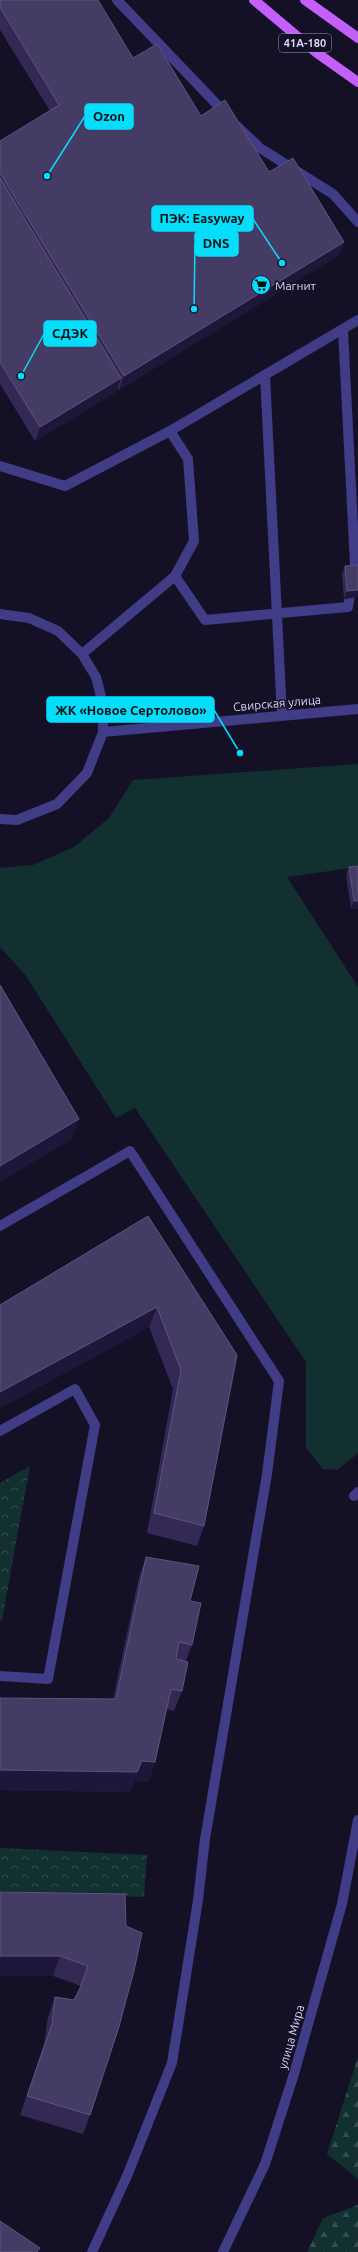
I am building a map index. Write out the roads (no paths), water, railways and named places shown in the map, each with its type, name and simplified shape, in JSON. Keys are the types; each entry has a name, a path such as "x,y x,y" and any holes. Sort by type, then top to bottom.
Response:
{"main road":[{"name":"41А-180","path":"254,0 317,53 358,82"},
{"name":"41А-180","path":"305,0 358,38"}],"street":[{"path":"117,0 260,148 333,194 358,222"},
{"path":"0,466 65,486 170,431 358,320"},
{"path":"175,576 205,620 348,607 355,564 343,330"},
{"path":"265,375 282,716"},
{"path":"82,654 175,576 194,541 188,459 170,431"},
{"path":"0,614 29,618 58,631 82,654 96,677 103,704 102,732 88,773 57,804 17,820 0,819"},
{"name":"Свирская улица","path":"102,732 358,709"},
{"path":"0,1226 130,1150 279,1381 267,1474 205,1839 198,1900 172,2063 127,2176 92,2252"},
{"path":"0,1431 75,1389 95,1425 48,1679 0,1676"},
{"name":"улица Мира","path":"223,2252 264,2164 294,2074 342,1904 358,1820"}],"place":[{"name":"Ozon","path":"47,176"},
{"name":"ПЭК: Easyway","path":"282,263"},
{"name":"Магнит","path":"261,285"},
{"name":"DNS","path":"194,309"},
{"name":"СДЭК","path":"21,376"},
{"name":"ЖК «Новое Сертолово»","path":"240,753"}]}
